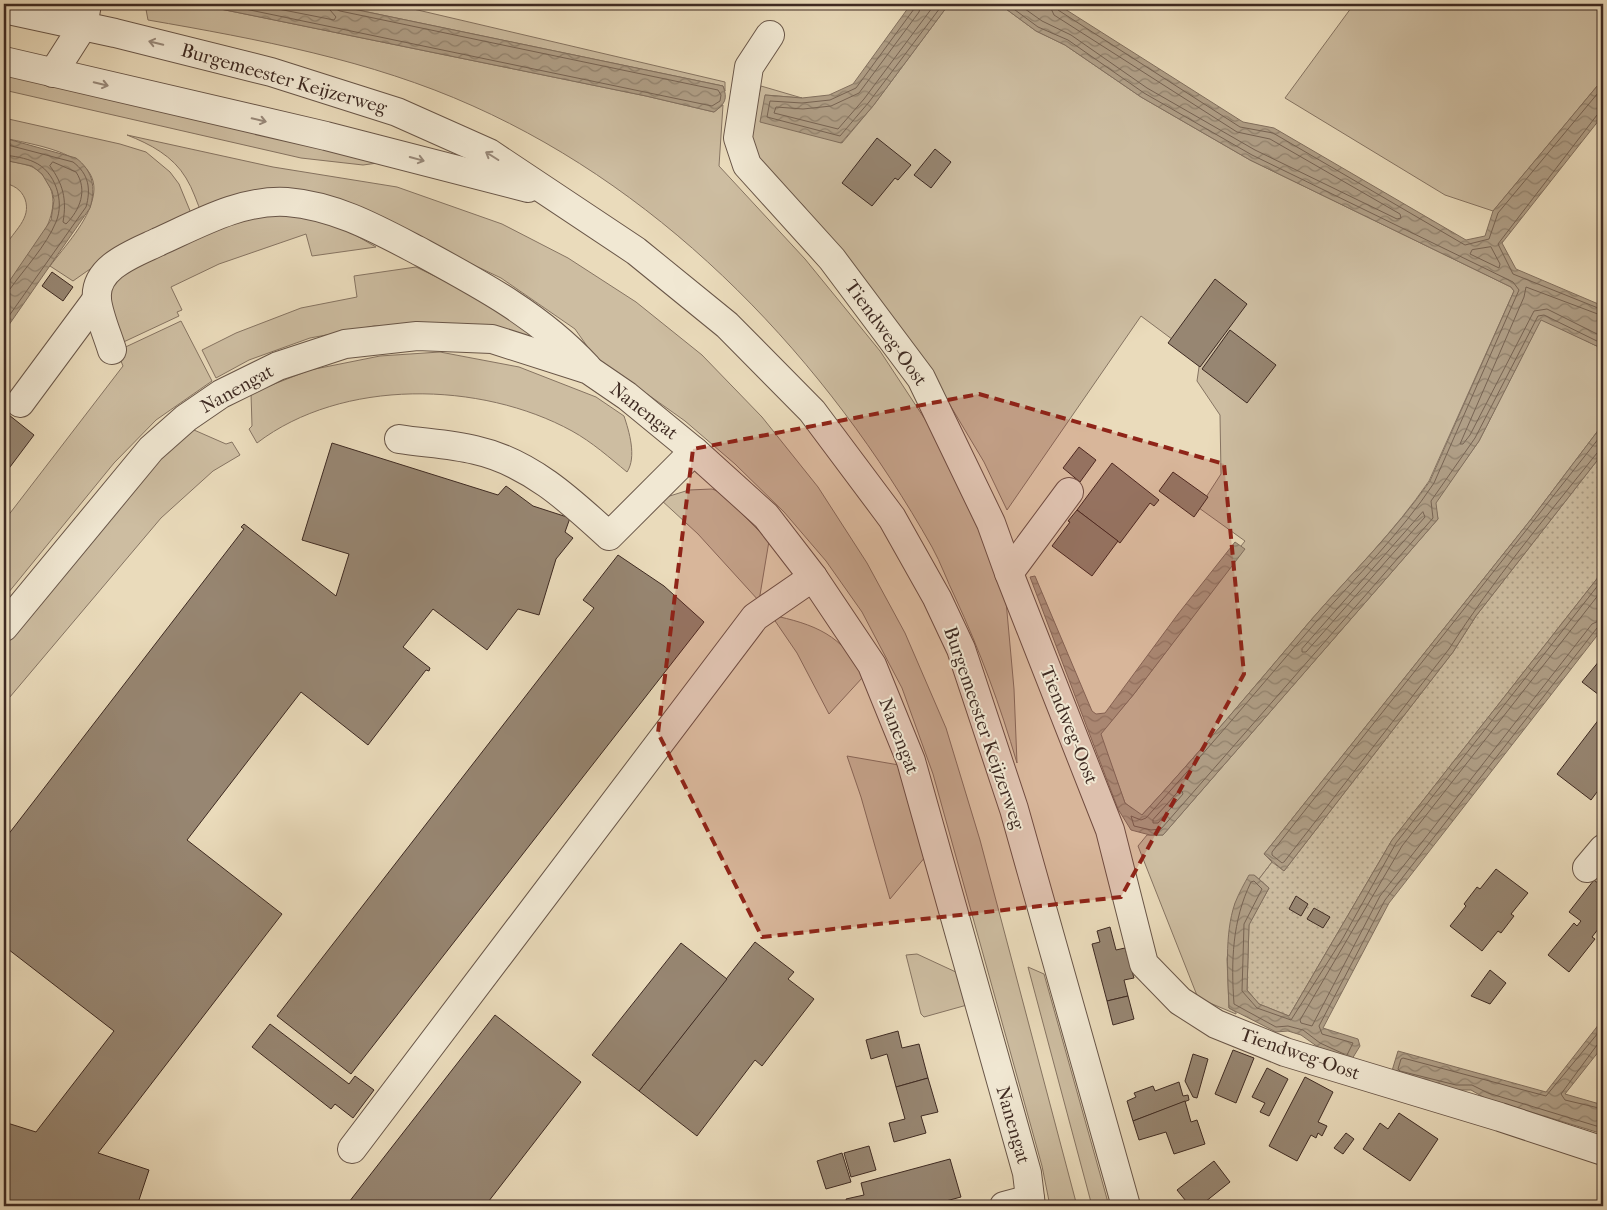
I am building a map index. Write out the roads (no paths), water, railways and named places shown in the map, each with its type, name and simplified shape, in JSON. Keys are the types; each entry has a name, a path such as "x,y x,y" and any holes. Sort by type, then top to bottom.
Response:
{"street":[{"name":"Burgemeester Keijzerweg","path":"4,9 85,15 397,112 489,153 546,193 636,251 727,325 812,411 892,518 937,598 961,648 1014,809 1126,1206"},
{"path":"46,11 53,73"},
{"path":"53,73 85,15"},
{"name":"Tiendweg-Oost","path":"770,35 749,67 738,138 747,165 832,259 921,378 991,523 1110,830 1144,964 1180,1001 1216,1024 1285,1052 1500,1117 1603,1151"},
{"name":"Burgemeester Keijzerweg","path":"4,61 326,136 546,193"},
{"name":"Nanengat","path":"97,299 98,283 107,270 138,252 200,222 250,204 286,202 336,212 357,219 498,294 567,346 590,370 627,396 694,451 766,516 813,577 872,665 911,761 1027,1173 1022,1204"},
{"path":"97,299 112,350"},
{"path":"20,403 97,299"},
{"name":"Nanengat","path":"4,627 151,449 186,418 221,394 278,366 345,344 417,336 492,339 590,370"},
{"path":"399,439 476,450 519,466 561,492 609,536 694,451"},
{"path":"1009,573 1069,492"},
{"path":"352,1150 755,617 813,577"}],"water":[{"path":"196,4 329,4 723,86 725,98 723,104 714,112 646,96"},
{"path":"911,4 949,4 873,106 841,143 760,122 765,95 802,98 829,95 853,84"},
{"path":"992,4 1057,4 1243,122 1274,128 1466,240 1485,236 1493,211 1603,79 1603,115 1502,243 1516,269 1603,306 1603,349 1541,320 1479,441 1436,503 1438,519 1163,835 1150,835 1131,830 1118,809 1030,577 1035,576 1092,711 1096,714 1105,713 1178,614 1235,542 1245,549 1101,734 1125,803 1142,815 1311,620 1388,535 1430,481 1514,291 1511,287 1250,160 1141,97 1065,45 1036,31 1006,9"},
{"path":"4,138 76,158 86,168 92,180 93,193 90,208 4,332 4,289 51,220 54,200 52,191 42,174 32,166 4,160"},
{"path":"1603,424 1603,453 1476,616 1453,652 1284,871 1264,854 1532,518"},
{"path":"1603,571 1603,628 1389,903 1323,1028 1358,1039 1360,1046 1352,1059 1318,1047 1301,1035 1288,1031 1276,1032 1229,1008 1229,928 1235,903 1249,875 1254,875 1269,888 1249,925 1247,990 1259,1004 1289,1016 1392,840"},
{"path":"1603,1019 1603,1046 1565,1094 1603,1105 1603,1134 1485,1098 1471,1090 1455,1090 1391,1074 1398,1051 1546,1092"}]}
